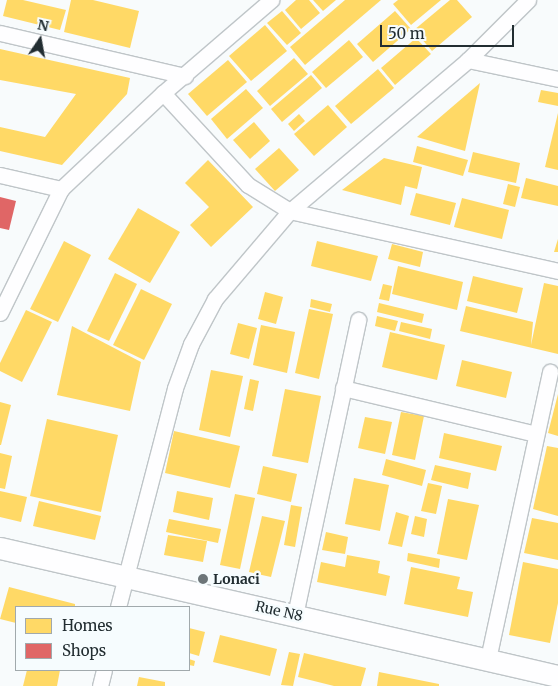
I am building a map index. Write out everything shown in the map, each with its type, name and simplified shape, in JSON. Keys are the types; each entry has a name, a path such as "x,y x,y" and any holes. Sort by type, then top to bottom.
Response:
{"street":[{"path":"0,313 61,189 163,93 271,0"},
{"path":"118,606 175,388 191,344 215,299 290,211 468,60 528,0"},
{"path":"0,33 185,76"},
{"path":"468,60 558,79"},
{"path":"163,93 248,185 290,211 558,271"},
{"path":"0,174 61,189"},
{"path":"295,615 358,320"},
{"path":"488,659 550,372"},
{"path":"343,388 536,434"},
{"name":"Rue N8","path":"0,548 558,676"},
{"path":"100,686 104,671"}],"building: Homes":[{"path":"7,0 23,0 66,10 60,30 3,16"},
{"path":"71,0 93,0 139,11 130,48 64,32"},
{"path":"296,0 309,0 320,13 301,29 285,10"},
{"path":"313,0 336,0 323,11"},
{"path":"345,0 381,0 305,65 290,47"},
{"path":"398,0 441,0 411,25 393,4"},
{"path":"450,0 457,0 472,17 432,51 414,30"},
{"path":"282,11 301,33 287,45 267,23"},
{"path":"395,11 411,29 373,62 357,44"},
{"path":"265,25 287,51 251,81 229,56"},
{"path":"416,38 431,54 395,85 381,68"},
{"path":"349,40 363,57 326,88 312,72"},
{"path":"0,49 130,78 127,94 62,165 0,151 0,127 45,137 76,94 0,80"},
{"path":"294,58 308,74 270,106 257,91"},
{"path":"228,60 247,82 207,116 188,94"},
{"path":"378,69 394,88 351,124 335,106"},
{"path":"311,75 322,88 282,122 271,109"},
{"path":"480,83 465,151 417,137"},
{"path":"246,89 263,108 227,139 211,119"},
{"path":"541,90 558,93 558,106 538,102"},
{"path":"328,105 347,127 314,156 294,134"},
{"path":"558,113 558,170 545,167"},
{"path":"299,114 305,121 294,131 288,124"},
{"path":"254,122 270,141 250,159 233,140"},
{"path":"417,146 468,160 463,176 413,162"},
{"path":"279,148 299,170 275,191 255,169"},
{"path":"473,152 520,163 516,183 468,172"},
{"path":"384,158 422,167 417,189 405,186 401,205 342,190"},
{"path":"208,160 253,207 211,247 190,225 209,207 185,183"},
{"path":"526,178 558,186 558,206 521,198"},
{"path":"508,184 520,187 515,207 503,204"},
{"path":"416,193 456,203 450,225 410,215"},
{"path":"462,198 509,210 502,239 454,227"},
{"path":"138,208 180,232 150,283 108,259"},
{"path":"558,239 558,252 554,252"},
{"path":"64,241 91,255 58,322 30,309"},
{"path":"317,241 378,256 371,281 311,266"},
{"path":"392,244 423,252 420,267 388,259"},
{"path":"398,266 463,282 457,310 392,294"},
{"path":"115,273 137,284 109,341 87,331"},
{"path":"473,276 523,288 517,313 467,301"},
{"path":"544,283 558,286 558,354 460,331 466,306 533,322 531,345"},
{"path":"383,284 392,286 389,301 379,299"},
{"path":"141,289 172,304 144,360 113,345"},
{"path":"265,292 283,297 276,324 258,319"},
{"path":"311,299 332,304 330,312 310,307"},
{"path":"379,303 424,314 422,323 377,312"},
{"path":"309,309 333,314 319,379 295,373"},
{"path":"26,310 52,322 22,382 0,371 0,363"},
{"path":"377,316 398,321 395,331 375,326"},
{"path":"401,322 432,329 430,339 399,331"},
{"path":"238,323 257,328 249,359 230,354"},
{"path":"261,325 295,332 287,373 253,365"},
{"path":"72,326 141,362 130,411 57,395"},
{"path":"390,332 445,345 437,380 382,367"},
{"path":"462,360 512,372 506,398 456,386"},
{"path":"211,370 243,376 230,437 199,430"},
{"path":"250,379 259,381 253,411 244,409"},
{"path":"285,389 321,396 308,463 272,456"},
{"path":"558,394 558,436 548,433"},
{"path":"0,402 11,405 1,445 0,445"},
{"path":"401,412 424,416 415,460 392,455"},
{"path":"365,417 392,422 385,454 358,448"},
{"path":"47,419 118,435 101,512 30,496"},
{"path":"174,431 240,446 230,488 165,473"},
{"path":"444,433 502,446 496,471 439,458"},
{"path":"547,446 558,448 558,516 533,509"},
{"path":"0,453 12,456 5,489 0,488"},
{"path":"386,459 426,470 422,486 382,475"},
{"path":"435,465 471,473 468,489 431,480"},
{"path":"263,466 297,474 291,502 257,494"},
{"path":"354,478 389,485 380,531 345,524"},
{"path":"428,483 442,486 436,514 421,511"},
{"path":"0,491 27,497 21,522 0,517"},
{"path":"177,491 213,498 209,520 173,512"},
{"path":"235,494 255,498 240,569 220,565"},
{"path":"448,499 479,505 467,560 437,554"},
{"path":"39,501 101,516 95,540 33,526"},
{"path":"291,505 302,507 295,547 284,545"},
{"path":"396,512 409,516 402,547 388,544"},
{"path":"262,516 285,521 271,577 249,572"},
{"path":"415,516 427,519 424,537 411,534"},
{"path":"532,518 558,523 558,560 524,553"},
{"path":"169,519 221,529 218,543 166,532"},
{"path":"326,532 348,537 345,554 322,550"},
{"path":"168,535 207,541 203,562 164,555"},
{"path":"408,553 440,559 439,568 407,561"},
{"path":"347,555 380,561 378,573 390,576 386,596 317,582 321,562 345,567"},
{"path":"523,562 558,569 558,603 550,643 509,635"},
{"path":"411,567 460,577 457,589 473,592 468,617 404,604"},
{"path":"9,587 75,604 75,606 15,606 15,623 0,619"},
{"path":"190,628 205,632 199,656 190,653"},
{"path":"220,635 277,649 270,676 213,662"},
{"path":"289,652 300,654 293,686 281,685"},
{"path":"304,653 366,668 361,686 334,686 298,677"},
{"path":"190,659 195,661 194,666 190,665"},
{"path":"27,671 60,671 57,686 23,686"},
{"path":"379,672 439,684 439,686 377,686"},
{"path":"139,677 165,682 165,686 137,686"}],"building: Shops":[{"path":"0,197 16,201 9,230 0,228"}],"place":[{"name":"Lonaci","path":"203,579"}]}
